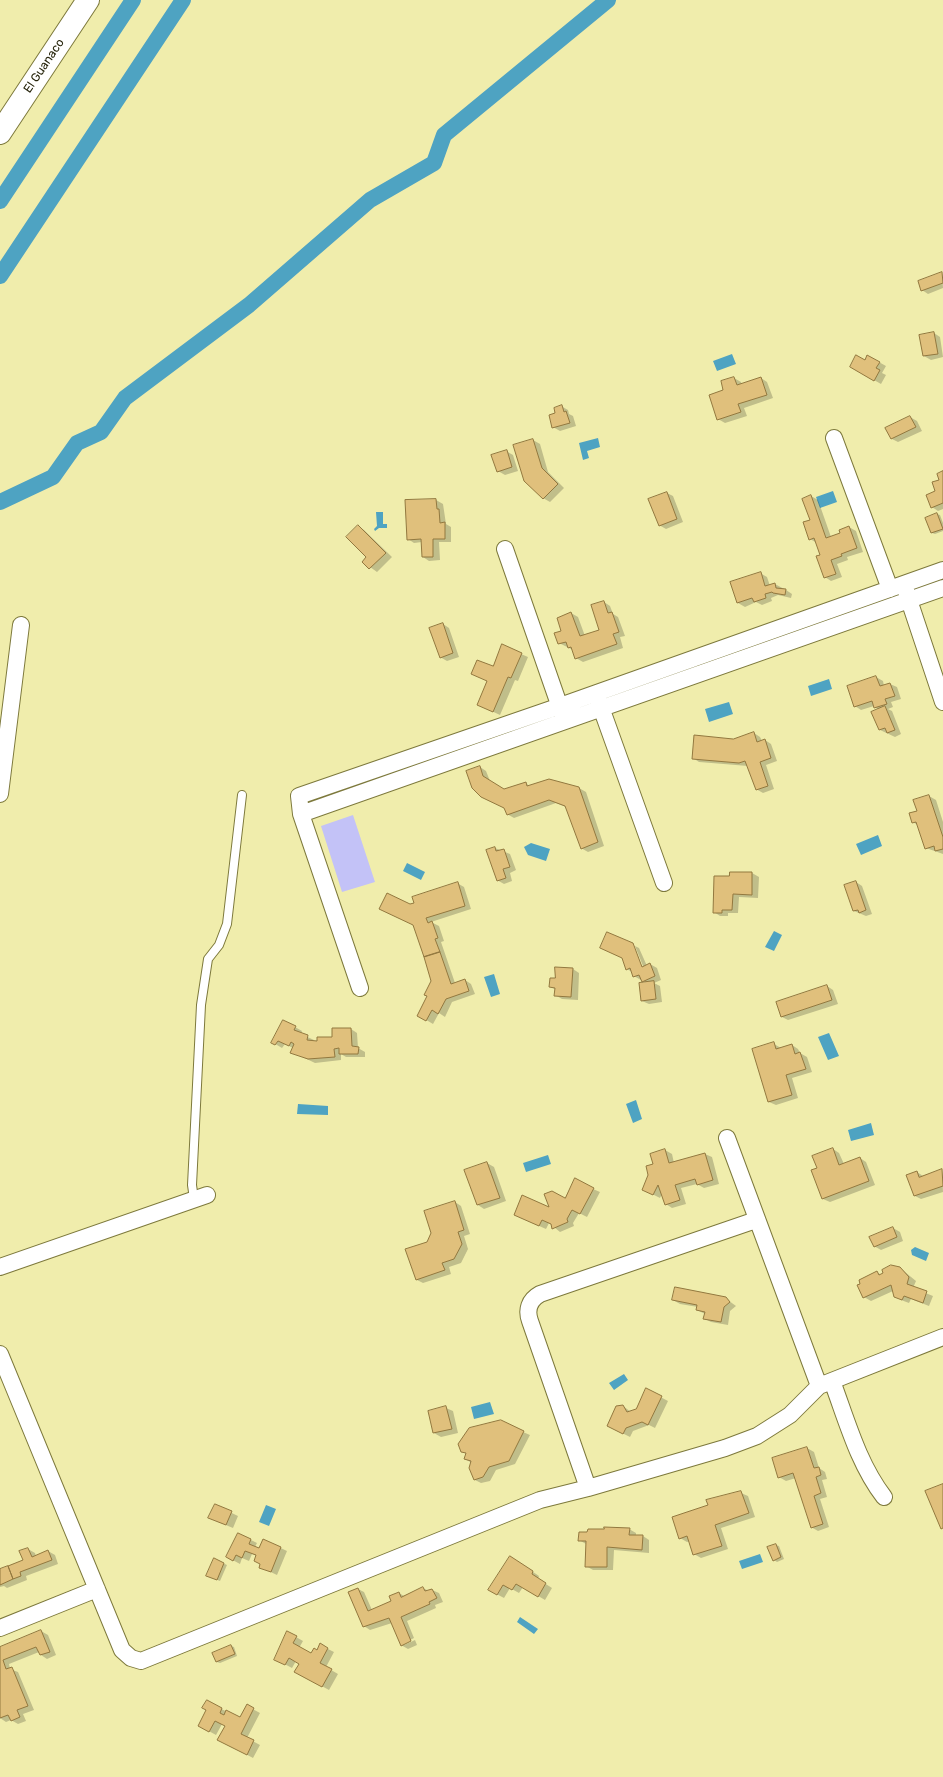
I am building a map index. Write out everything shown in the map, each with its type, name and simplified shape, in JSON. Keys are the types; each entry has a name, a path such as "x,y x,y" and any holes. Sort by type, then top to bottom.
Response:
{"main road":[{"name":"El Guanaco","path":"0,133 88,0"}],"street":[{"path":"834,438 897,586 909,600 943,702"},
{"path":"505,549 562,714"},
{"path":"301,814 897,586 943,570"},
{"path":"598,701 943,588"},
{"path":"0,794 21,625"},
{"path":"598,701 664,883"},
{"path":"360,988 301,814 299,796 562,714"},
{"path":"727,1138 756,1220 826,1383 871,1479 884,1497"},
{"path":"0,1268 201,1197"},
{"path":"588,1488 530,1321 528,1309 530,1304 540,1294 756,1220"},
{"path":"0,1354 122,1650 131,1658 141,1661 540,1500 588,1488 724,1448 757,1436 790,1415 826,1383 943,1336"},
{"path":"0,1628 97,1589"}],"lane":[{"path":"201,1197 192,1185 201,1005 208,959 219,945 227,924 242,795"}],"shaded area":[{"path":"732,354 736,364 717,371 713,361"},
{"path":"598,438 600,447 587,451 589,458 583,460 579,443"},
{"path":"833,491 837,502 820,508 816,497"},
{"path":"376,512 383,512 383,524 387,524 387,528 379,528 375,531 374,529 377,526"},
{"path":"829,679 832,689 811,696 808,686"},
{"path":"729,702 733,714 709,722 705,709"},
{"path":"353,815 375,882 342,892 321,826"},
{"path":"878,835 882,846 861,855 856,844"},
{"path":"531,843 550,849 546,861 528,855 524,847"},
{"path":"407,863 425,872 421,880 403,871"},
{"path":"774,931 782,935 774,951 765,947"},
{"path":"494,974 500,994 491,997 484,977"},
{"path":"829,1033 839,1056 828,1060 818,1037"},
{"path":"636,1100 642,1119 633,1123 626,1104"},
{"path":"298,1104 328,1106 328,1115 297,1114"},
{"path":"871,1123 874,1135 851,1141 848,1130"},
{"path":"548,1155 551,1164 526,1172 523,1163"},
{"path":"915,1247 929,1253 926,1261 912,1255 911,1250"},
{"path":"624,1374 628,1380 614,1390 609,1383"},
{"path":"490,1402 494,1414 474,1419 471,1407"},
{"path":"266,1505 276,1509 269,1526 259,1522"},
{"path":"760,1554 763,1562 742,1569 739,1561"},
{"path":"520,1617 538,1629 534,1634 517,1622"}],"building":[{"path":"942,272 943,283 921,291 918,281"},
{"path":"934,332 938,354 923,356 919,335"},
{"path":"856,355 865,360 867,355 880,362 876,368 880,370 874,381 850,367"},
{"path":"734,377 737,385 761,377 767,395 738,404 741,412 717,420 709,395 723,390 721,381"},
{"path":"562,405 564,412 566,411 570,423 552,428 549,415 555,413 554,408"},
{"path":"910,416 916,427 891,439 885,428"},
{"path":"533,439 542,468 558,484 543,499 524,481 513,445"},
{"path":"507,450 512,467 497,472 491,455"},
{"path":"943,471 943,503 931,508 926,495 935,491 932,482 939,480 937,474"},
{"path":"667,492 677,519 659,526 648,499"},
{"path":"811,495 826,538 840,533 839,530 849,526 857,548 841,554 842,556 831,560 836,574 824,578 816,556 820,555 814,538 809,540 803,522 810,520 802,499"},
{"path":"436,499 437,509 439,509 440,523 445,522 445,539 433,539 433,557 422,557 421,539 407,540 405,500"},
{"path":"937,513 943,529 931,533 925,518"},
{"path":"358,525 386,553 369,569 362,562 366,557 346,537"},
{"path":"761,572 765,586 775,583 776,588 786,589 785,595 772,592 765,594 766,598 754,602 752,598 737,603 730,582"},
{"path":"604,601 608,613 612,612 619,632 613,634 617,644 575,659 571,647 568,648 566,642 558,644 554,633 561,631 557,618 571,612 580,636 599,630 591,605"},
{"path":"443,623 453,653 440,658 429,628"},
{"path":"502,644 522,653 511,678 508,677 493,712 477,705 487,681 471,674 477,660 493,666"},
{"path":"876,676 880,686 890,683 895,696 885,699 887,704 874,708 872,701 854,707 847,686"},
{"path":"885,706 895,730 887,733 885,728 879,730 871,712"},
{"path":"754,732 757,742 765,739 771,758 760,762 768,786 756,790 745,761 739,763 692,759 694,735 733,739"},
{"path":"480,766 483,776 504,789 526,782 527,786 549,779 579,787 598,842 581,849 565,806 549,800 507,815 504,808 481,797 472,788 466,771"},
{"path":"929,795 943,837 943,849 935,851 934,846 925,849 916,822 912,823 909,813 917,811 913,800"},
{"path":"495,847 496,851 504,849 510,867 503,869 506,878 497,881 486,850"},
{"path":"730,872 752,872 752,895 733,894 732,910 722,910 722,913 713,913 714,876 729,876"},
{"path":"856,881 866,910 859,913 858,910 853,911 844,885"},
{"path":"458,882 465,906 426,918 428,923 432,921 438,938 435,939 440,952 424,957 413,925 379,909 387,893 410,904 414,903 412,897"},
{"path":"607,932 633,943 642,967 650,963 655,976 642,982 639,975 633,977 630,968 626,970 622,958 600,948"},
{"path":"440,952 451,984 465,979 469,991 446,999 438,1014 432,1010 426,1021 417,1016 427,996 424,995 431,981 424,957"},
{"path":"555,967 573,968 571,997 554,996 555,988 549,987 550,978 555,978"},
{"path":"654,981 656,999 641,1001 639,983"},
{"path":"827,985 832,1000 781,1017 776,1002"},
{"path":"283,1020 296,1026 294,1030 308,1035 307,1040 317,1041 317,1037 332,1037 332,1028 351,1028 352,1046 359,1047 358,1054 339,1054 339,1048 334,1049 335,1057 308,1059 290,1053 294,1044 291,1042 289,1046 278,1041 275,1045 271,1043"},
{"path":"774,1042 776,1049 792,1044 795,1054 800,1052 806,1069 786,1075 792,1095 768,1102 752,1049"},
{"path":"833,1148 839,1165 860,1157 869,1181 822,1199 811,1170 817,1168 812,1156"},
{"path":"665,1149 669,1163 705,1153 713,1180 697,1185 695,1179 675,1185 680,1200 665,1205 658,1185 653,1195 642,1190 648,1175 646,1166 653,1164 650,1154"},
{"path":"487,1162 500,1198 477,1205 464,1170"},
{"path":"942,1169 943,1186 914,1196 906,1175 917,1171 919,1177"},
{"path":"575,1178 594,1188 580,1214 572,1210 567,1219 568,1222 552,1229 551,1224 542,1220 539,1226 514,1215 522,1195 549,1207 544,1194 552,1191 565,1198"},
{"path":"455,1201 464,1230 458,1232 462,1244 454,1259 442,1263 445,1270 416,1280 405,1249 427,1242 431,1233 424,1211"},
{"path":"893,1227 897,1237 874,1247 869,1237"},
{"path":"891,1265 900,1267 909,1277 907,1284 927,1291 923,1303 904,1296 902,1300 894,1297 891,1285 863,1298 857,1285 860,1284 859,1280 877,1271 879,1275 883,1273 882,1270"},
{"path":"675,1287 726,1297 730,1302 724,1307 721,1322 703,1319 705,1312 696,1310 697,1305 672,1300"},
{"path":"646,1388 662,1396 648,1425 642,1422 626,1428 623,1434 607,1426 616,1406 623,1405 627,1412 636,1409"},
{"path":"446,1406 452,1429 433,1433 428,1411"},
{"path":"501,1420 524,1431 509,1461 489,1467 483,1477 474,1480 469,1468 471,1461 464,1459 466,1453 461,1452 458,1444 469,1428"},
{"path":"807,1447 814,1468 819,1467 821,1475 816,1477 821,1493 814,1496 823,1524 811,1528 793,1473 778,1478 772,1458"},
{"path":"943,1484 943,1528 941,1529 925,1491"},
{"path":"741,1491 749,1513 715,1525 722,1546 693,1555 687,1536 679,1539 672,1517 708,1505 706,1500"},
{"path":"215,1504 232,1511 226,1525 208,1518"},
{"path":"604,1527 630,1528 629,1535 643,1535 642,1550 607,1547 607,1567 585,1567 586,1541 578,1541 579,1532 587,1532 588,1529 604,1529"},
{"path":"238,1533 251,1539 249,1544 259,1548 263,1539 281,1547 271,1572 259,1568 260,1564 254,1561 256,1555 245,1551 242,1558 236,1555 233,1561 226,1557"},
{"path":"776,1544 781,1557 773,1561 767,1547"},
{"path":"28,1548 32,1557 48,1550 52,1560 20,1572 21,1576 13,1579 8,1566 23,1560 19,1551"},
{"path":"510,1556 533,1571 532,1574 546,1583 538,1597 516,1584 512,1590 503,1585 497,1595 488,1590"},
{"path":"214,1558 224,1563 217,1580 206,1576"},
{"path":"8,1566 13,1579 0,1585 0,1569"},
{"path":"423,1587 425,1591 432,1589 437,1598 429,1602 430,1604 401,1617 411,1641 401,1646 389,1618 363,1627 348,1592 358,1588 368,1611 391,1601 389,1596 399,1592 401,1597"},
{"path":"41,1630 50,1652 40,1655 36,1647 3,1660 6,1669 12,1667 28,1706 17,1710 20,1717 11,1721 8,1715 0,1718 0,1647"},
{"path":"287,1631 297,1636 293,1643 311,1653 314,1648 317,1650 320,1643 328,1648 320,1663 332,1669 322,1687 294,1672 299,1664 289,1658 285,1665 274,1660"},
{"path":"231,1645 235,1654 216,1662 212,1653"},
{"path":"207,1700 222,1708 220,1713 224,1715 226,1710 240,1717 247,1704 254,1708 241,1734 254,1740 247,1755 217,1740 225,1726 215,1721 209,1732 198,1726 206,1710 202,1708"}],"waterway":[{"path":"0,201 133,0"},
{"path":"0,276 183,0"},
{"path":"0,502 53,477 77,443 101,432 125,398 249,305 370,200 434,163 444,135 608,0"}]}
